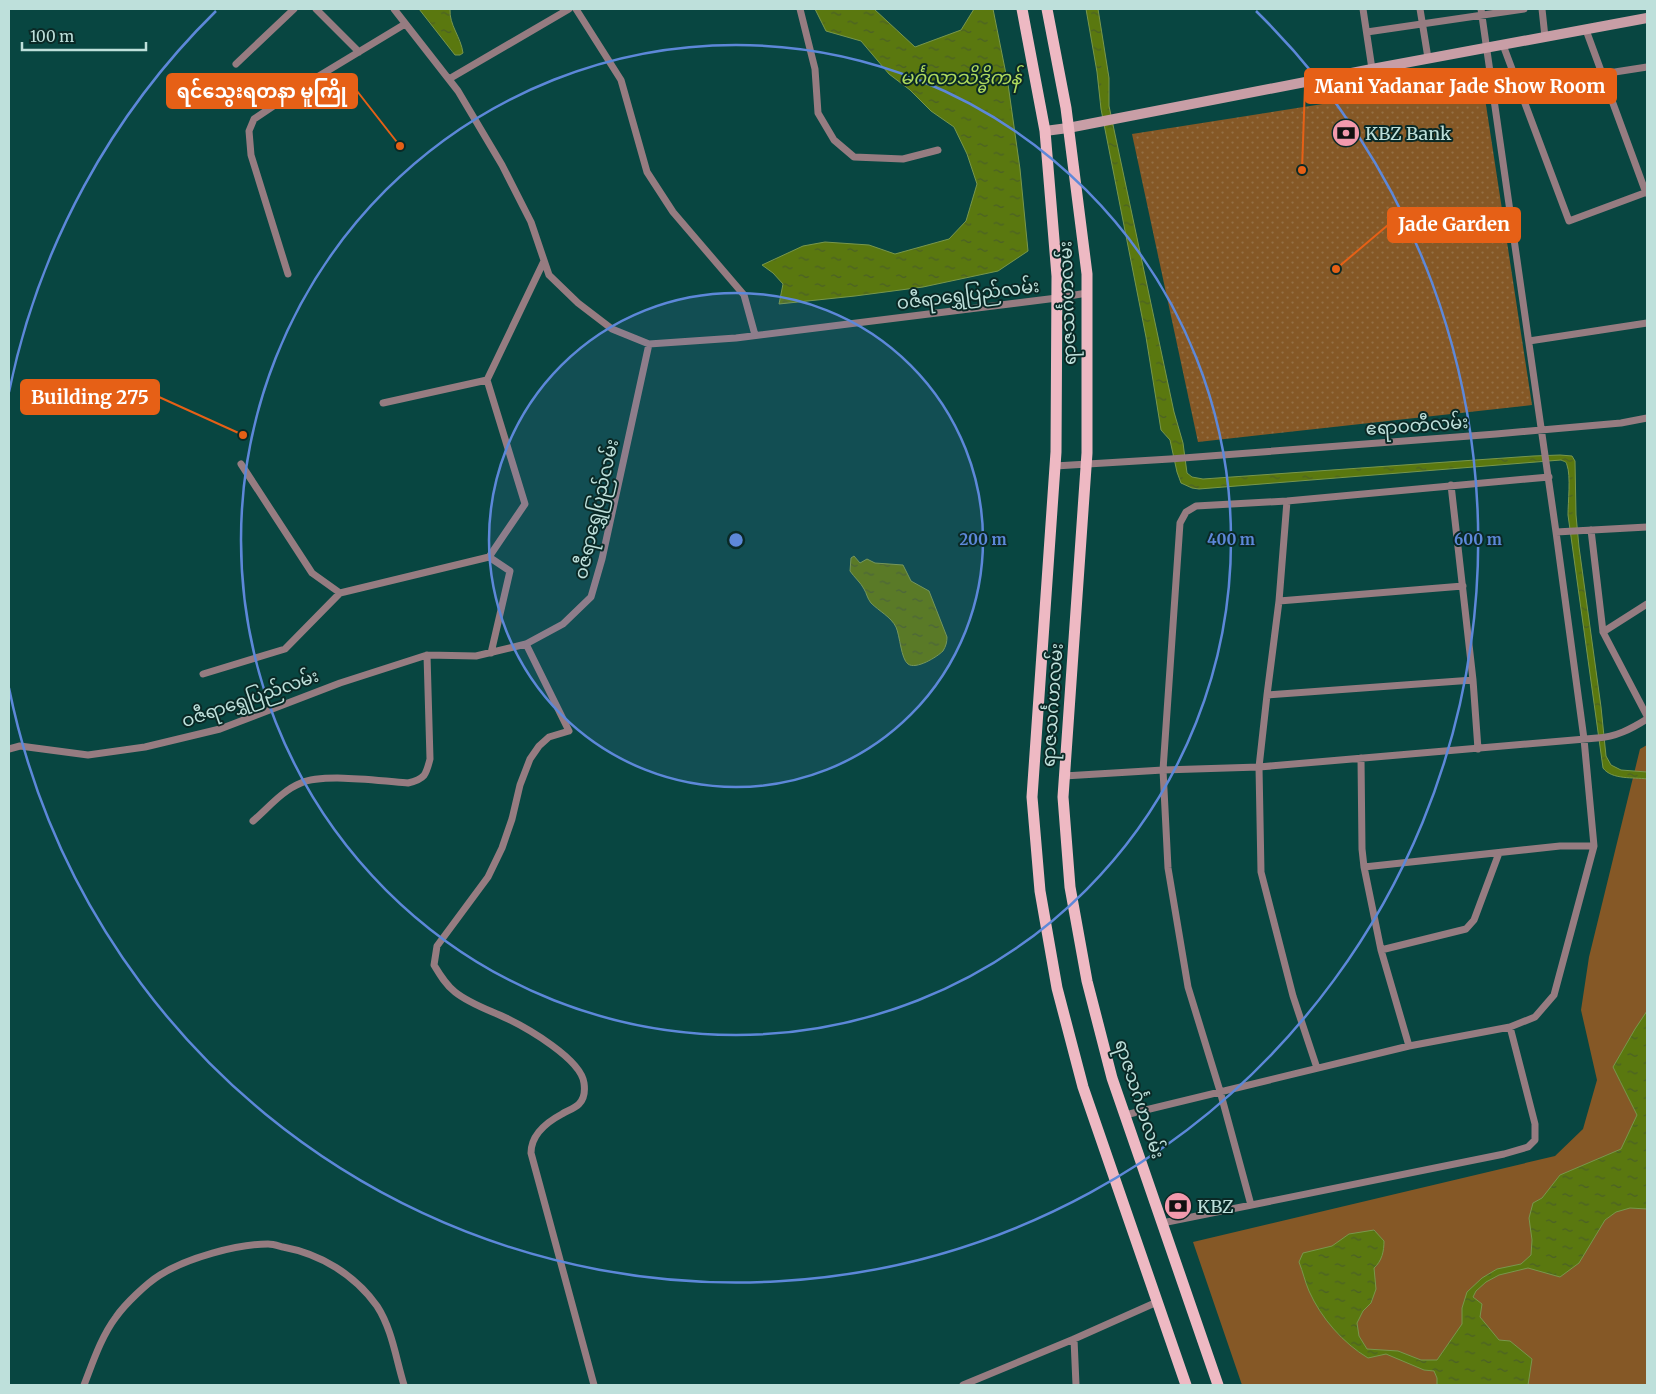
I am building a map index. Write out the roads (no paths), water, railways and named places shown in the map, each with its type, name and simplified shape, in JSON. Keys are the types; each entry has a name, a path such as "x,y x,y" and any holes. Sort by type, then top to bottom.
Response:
{"main road":[{"name":"ရာဇသင်္ဂဟလမ်း","path":"1022,9 1045,131 1057,276 1055,466 1032,798 1040,891 1057,988 1083,1087 1186,1385"},
{"name":"ရာဇသင်္ဂဟလမ်း","path":"1047,9 1068,128 1087,274 1086,465 1063,797 1070,887 1087,981 1112,1078 1218,1385"}],"street":[{"path":"236,64 294,9"},
{"path":"316,9 359,52"},
{"path":"394,9 458,91 531,222 549,275 578,303 612,329 649,344"},
{"path":"448,79 569,9"},
{"path":"576,9 621,80 647,172 673,212 744,295 756,335"},
{"path":"800,9 815,69 818,113 834,140 854,157 903,160 938,150"},
{"path":"1363,9 1372,68"},
{"path":"1420,9 1428,58"},
{"path":"1366,32 1422,24 1482,12 1524,9"},
{"path":"1542,9 1545,37"},
{"path":"1125,1115 1409,1046 1510,1027 1535,1017 1554,994 1594,846 1584,739 1549,477 1482,12"},
{"path":"1045,131 1372,68 1647,18"},
{"path":"288,274 252,155 249,131 254,119 309,82 405,24"},
{"path":"1503,45 1569,221 1646,192 1586,30"},
{"path":"1521,93 1602,74 1647,67"},
{"path":"203,674 285,649 340,593 489,557 526,504 487,380 544,261"},
{"name":"ဝဇီရာရွှေပြည်လမ်း","path":"9,749 20,746 88,755 145,747 220,729 340,683 427,655 476,656 526,644 563,624 591,596 602,559 649,344 756,335 1087,293"},
{"path":"1530,341 1647,323"},
{"path":"383,403 487,380"},
{"name":"ဧရာဝတီလမ်း","path":"1086,465 1542,430 1647,418"},
{"path":"241,464 312,574 340,593"},
{"path":"1055,466 1086,465"},
{"path":"1251,1205 1220,1091 1188,988 1168,868 1163,770 1180,523 1186,512 1196,506 1287,501 1549,477"},
{"path":"1451,485 1473,680 1478,749"},
{"path":"1287,501 1279,601 1259,767 1261,872 1293,996 1318,1068"},
{"path":"1556,532 1647,527"},
{"path":"1064,776 1259,767 1607,738 1628,730 1647,718 1603,632 1590,530"},
{"path":"489,557 510,571 491,653"},
{"path":"1279,601 1463,586"},
{"path":"1603,632 1647,604"},
{"path":"526,644 569,731 549,737 539,746 530,759 520,785 512,819 502,848 488,877 437,946 434,965 442,979 455,992 514,1022 560,1052 578,1068 584,1081 584,1094 579,1105 556,1117 539,1132 531,1144 531,1153 594,1385"},
{"path":"253,822 289,789 302,782 332,778 408,783 419,780 426,774 430,759 427,655"},
{"path":"1267,695 1473,680"},
{"path":"1361,758 1362,850 1364,867 1381,950 1409,1046"},
{"path":"1364,867 1560,846 1594,846"},
{"path":"1381,950 1466,929 1474,920 1499,853"},
{"path":"1162,1223 1504,1154 1528,1147 1535,1140 1535,1124 1510,1027"},
{"path":"84,1385 104,1335 116,1316 159,1275 190,1260 228,1249 269,1244 301,1251 334,1266 357,1283 378,1307 388,1329 404,1385"},
{"path":"963,1385 1157,1302"},
{"path":"1074,1339 1076,1385"}],"water":[{"path":"419,9 450,9 451,20 463,53 455,55"},
{"name":"မင်္ဂလာသိဒ္ဓိကန်","path":"815,9 874,9 915,47 961,30 974,9 993,9 1008,84 1020,169 1028,251 998,271 923,287 779,304 783,284 762,265 803,246 825,242 869,245 895,254 949,239 966,221 977,184 967,154 954,127 931,111 910,90 889,74 861,41 826,31"},
{"path":"1086,9 1098,9 1109,78 1109,106 1174,412 1183,443 1187,473 1192,477 1203,479 1533,456 1572,456 1575,461 1576,515 1579,547 1606,756 1611,765 1621,770 1647,772 1647,779 1617,776 1603,768 1568,515 1569,476 1565,462 1561,460 1199,489 1181,483 1170,440 1161,430 1146,337 1101,109 1097,72"},
{"path":"854,556 860,563 867,559 875,563 903,565 911,581 929,591 947,637 943,651 921,664 908,664 904,657 894,623 871,603 863,587 850,571 851,558"},
{"path":"1647,1011 1647,1209 1630,1208 1616,1212 1605,1220 1579,1263 1560,1277 1528,1268 1499,1275 1486,1282 1476,1291 1473,1297 1482,1304 1480,1317 1499,1340 1510,1341 1532,1359 1528,1385 1437,1385 1434,1371 1424,1370 1386,1354 1368,1358 1350,1345 1326,1320 1314,1301 1299,1262 1303,1253 1332,1246 1349,1234 1374,1230 1384,1241 1384,1248 1381,1259 1374,1268 1376,1289 1371,1303 1363,1311 1357,1323 1359,1336 1367,1349 1398,1351 1421,1360 1437,1360 1462,1324 1462,1308 1467,1292 1482,1278 1497,1269 1521,1264 1531,1255 1532,1240 1529,1218 1533,1203 1542,1198 1560,1175 1621,1149 1637,1115 1613,1067"}],"place":[{"name":"KBZ Bank","path":"1346,133"},
{"name":"ရင်သွေးရတနာ မူကြို","path":"400,146"},
{"name":"Mani Yadanar Jade Show Room","path":"1302,170"},
{"name":"Jade Garden","path":"1336,269"},
{"name":"Building 275","path":"243,435"},
{"name":"KBZ","path":"1178,1206"}]}
